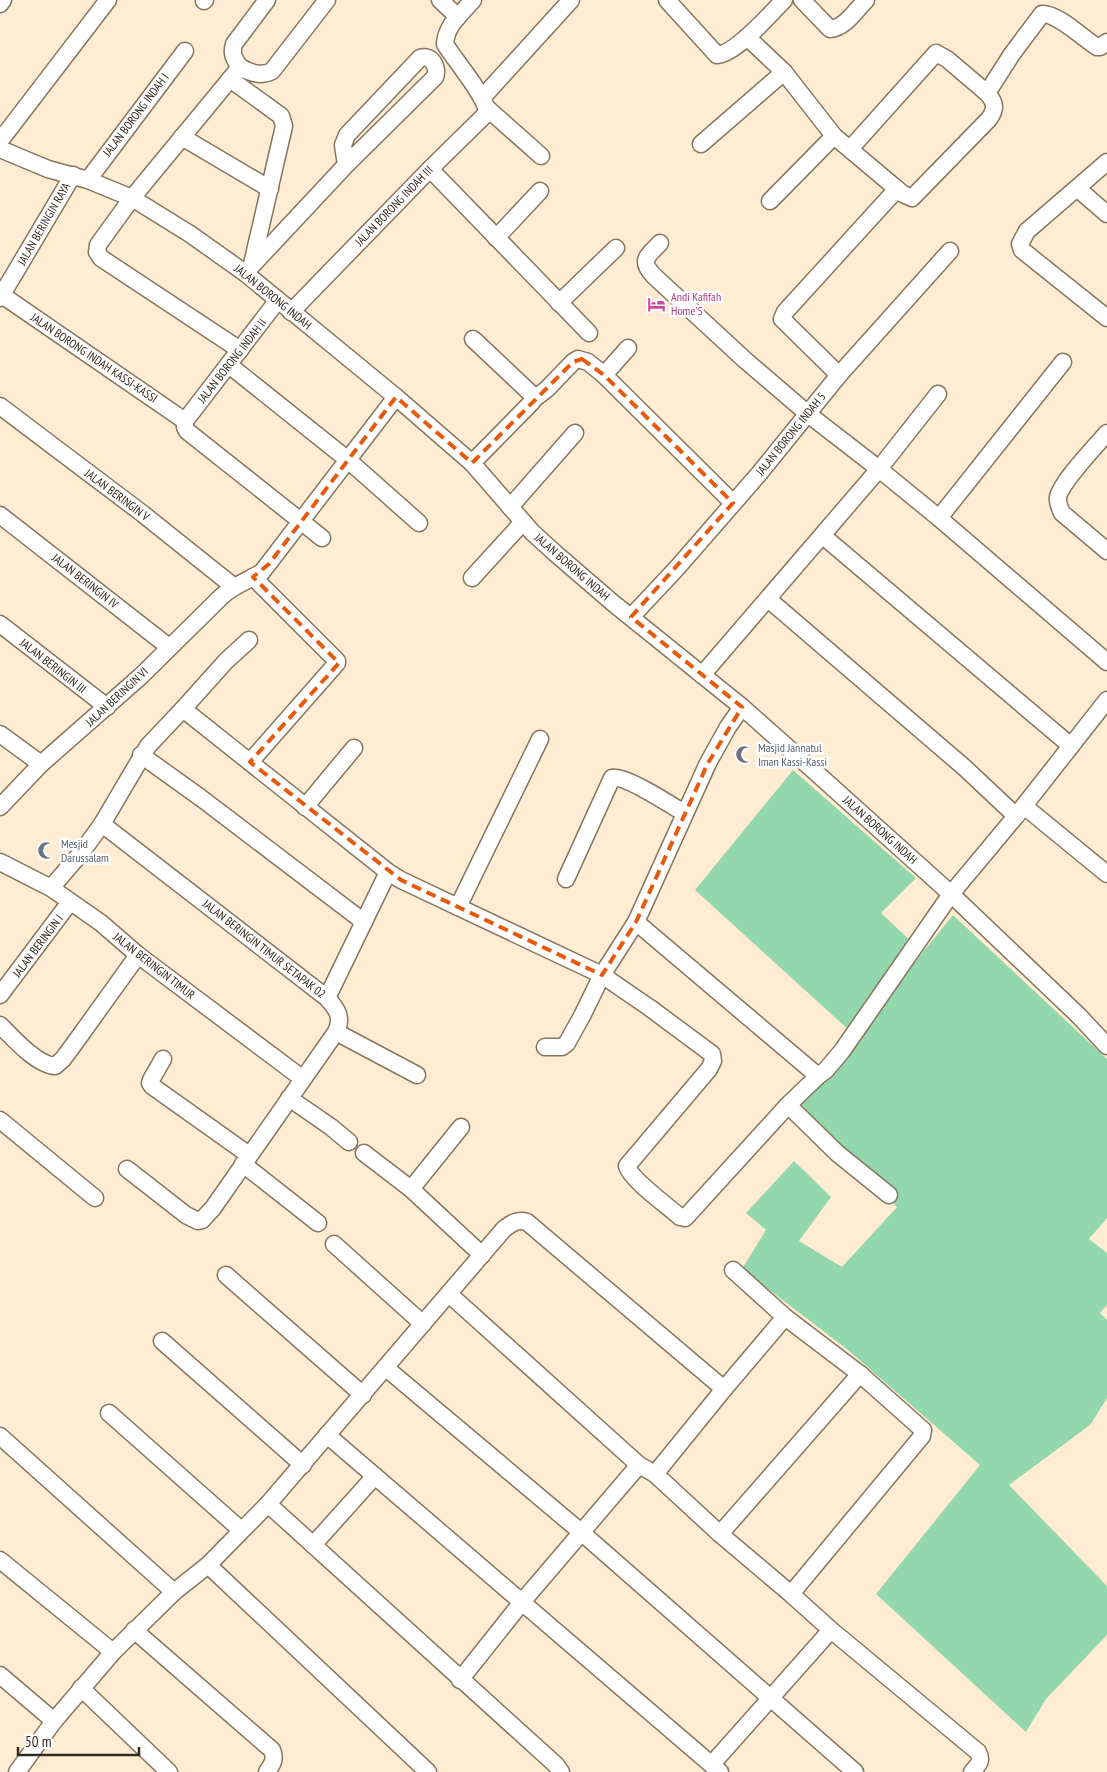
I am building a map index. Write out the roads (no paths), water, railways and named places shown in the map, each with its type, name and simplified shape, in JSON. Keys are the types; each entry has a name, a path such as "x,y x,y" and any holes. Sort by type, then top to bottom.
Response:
{"street":[{"path":"0,4 3,0"},
{"path":"0,141 108,0"},
{"path":"240,350 101,258 97,252 98,245 132,198 235,73 235,61 232,52 234,44 267,0"},
{"path":"235,73 257,74 272,71 327,0"},
{"path":"440,0 458,17"},
{"path":"473,0 450,26 445,44 484,103 541,156"},
{"name":"JALAN BORONG INDAH III","path":"291,312 430,169 487,114 484,103 571,0"},
{"path":"667,0 717,55 723,55 747,37 784,0"},
{"path":"802,0 830,29 841,25 866,0"},
{"path":"987,93 1017,47 1042,14 1048,14 1056,18 1097,47 1107,42"},
{"path":"747,37 784,72 834,136 903,194 912,198 989,119 994,112 991,97 947,59 936,54 850,149"},
{"name":"JALAN BORONG INDAH I","path":"80,177 186,50"},
{"path":"248,269 346,165 436,77 436,67 428,57 423,56 420,58 347,135 344,145 346,165"},
{"path":"701,144 784,72"},
{"path":"235,73 281,116 284,126 270,189 248,269"},
{"path":"770,201 834,136"},
{"path":"182,137 270,189"},
{"name":"JALAN BORONG INDAH","path":"0,149 48,169 80,177 132,198 248,269 291,312 396,397 472,463 523,522 555,553 742,708 952,894 1079,1016 1107,1046"},
{"path":"1107,162 1078,189 1027,231 1020,244 1022,250 1036,262 1107,318"},
{"path":"430,169 589,333"},
{"name":"JALAN BERINGIN RAYA","path":"1,297 80,177"},
{"path":"839,375 782,319 785,312 897,189"},
{"path":"1078,189 1107,214"},
{"path":"496,238 540,191"},
{"path":"660,243 646,257 647,268 745,360 808,414 880,469 939,518 1107,662"},
{"path":"559,303 616,248"},
{"name":"JALAN BORONG INDAH 5","path":"631,617 677,568 839,375 950,250"},
{"name":"JALAN BORONG INDAH KASSI-KASSI","path":"1,297 185,421"},
{"name":"JALAN BORONG INDAH II","path":"185,421 278,300"},
{"path":"473,339 534,399"},
{"path":"604,375 628,348"},
{"path":"472,463 534,399 578,359 582,359 604,375 733,503"},
{"path":"939,518 1063,362"},
{"path":"228,365 348,460 419,523"},
{"path":"702,675 880,469 938,394"},
{"name":"JALAN BERINGIN VI","path":"0,807 41,764 107,707 233,586 253,577 269,564 396,397"},
{"name":"JALAN BERINGIN V","path":"0,406 143,514 233,586"},
{"path":"185,421 187,431 322,538"},
{"path":"510,507 575,433"},
{"path":"1107,433 1074,473 1058,498 1058,506 1062,512 1107,551"},
{"name":"JALAN BERINGIN IV","path":"0,515 169,647"},
{"path":"472,578 523,522"},
{"path":"823,536 1071,746"},
{"path":"250,762 337,663 253,577"},
{"path":"768,599 965,768 1107,874"},
{"name":"JALAN BERINGIN III","path":"0,624 107,707"},
{"path":"50,888 81,853 102,824 141,755 226,661 249,640"},
{"path":"183,709 388,872 401,880 602,975 712,1054 713,1061 709,1069 627,1166 628,1171 680,1217 686,1218 788,1105 842,1051 952,894 1021,811 1071,746 1102,717 1107,700"},
{"path":"544,1047 562,1047 568,1043 602,975 636,922 708,763 728,727 742,708"},
{"path":"0,734 41,764"},
{"path":"458,907 540,739"},
{"path":"306,807 354,748"},
{"path":"141,755 364,922"},
{"path":"566,879 612,778 616,777 627,780 684,813"},
{"name":"JALAN BERINGIN TIMUR SETAPAK 02","path":"102,824 327,998 336,1008 340,1017 336,1032"},
{"name":"JALAN BERINGIN TIMUR","path":"0,862 50,888 101,923 138,955 303,1079"},
{"path":"327,998 388,872"},
{"name":"JALAN BERINGIN I","path":"2,990 70,902"},
{"path":"636,922 818,1076"},
{"path":"0,1025 40,1061 49,1066 55,1066 77,1040 138,955"},
{"path":"127,1169 186,1215 198,1221 202,1220 213,1208 336,1032 417,1075"},
{"path":"163,1059 151,1080 152,1086 246,1159 318,1223"},
{"path":"289,1098 349,1142"},
{"path":"788,1105 837,1153 890,1195"},
{"path":"0,1120 95,1198"},
{"path":"411,1189 461,1127"},
{"path":"364,1153 411,1189 482,1255"},
{"path":"17,1772 54,1721 113,1652 174,1592 208,1565 268,1504 364,1395 504,1229 515,1221 527,1222 724,1389"},
{"path":"334,1244 423,1324"},
{"path":"733,1270 786,1317 860,1374 922,1430 923,1433 792,1594"},
{"path":"226,1275 364,1395"},
{"path":"449,1294 639,1465 655,1474 720,1534 792,1594 831,1630 978,1752 980,1757 979,1764 972,1772"},
{"path":"655,1474 786,1317"},
{"path":"162,1341 303,1465"},
{"path":"386,1368 581,1532 855,1772"},
{"path":"720,1534 860,1374"},
{"path":"109,1414 241,1530"},
{"path":"327,1435 716,1768 771,1699 831,1630"},
{"path":"0,1436 174,1592"},
{"path":"460,1680 522,1602 639,1465"},
{"path":"313,1545 375,1476"},
{"path":"268,1504 556,1765 561,1772"},
{"path":"0,1560 113,1652"},
{"path":"208,1565 428,1772"},
{"path":"134,1630 272,1750 274,1755 273,1764 267,1772"},
{"path":"0,1675 54,1721"},
{"path":"81,1688 169,1772"}],"place":[{"name":"Andi Kafifah Home'S","path":"657,304"},
{"name":"Masjid Jannatul Iman Kassi-Kassi","path":"744,755"},
{"name":"Mesjid Darussalam","path":"47,851"}]}
